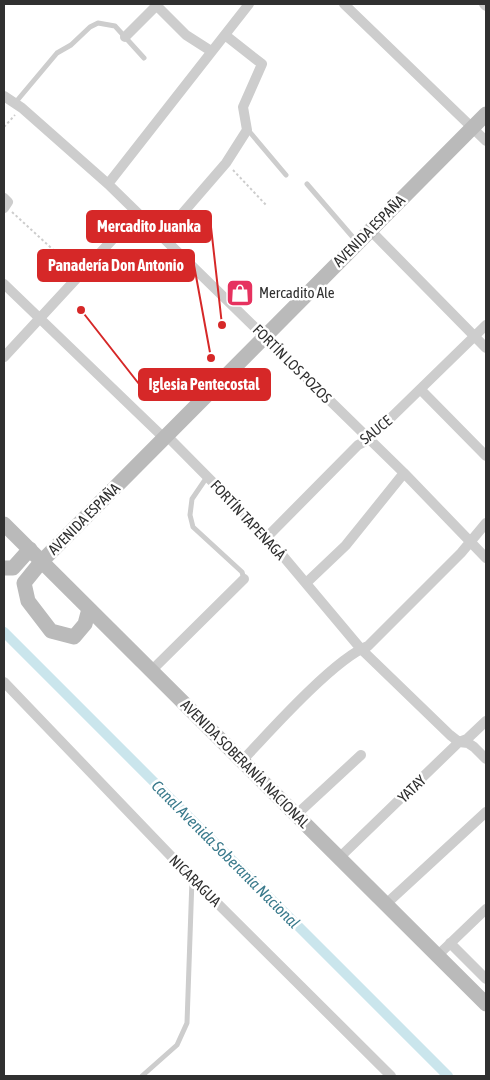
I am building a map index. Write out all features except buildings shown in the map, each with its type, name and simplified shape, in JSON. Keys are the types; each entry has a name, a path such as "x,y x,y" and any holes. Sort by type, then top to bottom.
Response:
{"main road":[{"name":"AVENIDA ESPAÑA","path":"89,609 85,624 74,637 50,631 28,601 24,583 41,562 486,114"},
{"name":"AVENIDA SOBERANÍA NACIONAL","path":"4,524 486,1004"},
{"path":"4,568 13,568 30,549"}],"street":[{"path":"108,184 249,4"},
{"path":"344,4 486,141"},
{"path":"125,37 156,5 186,34 211,51"},
{"path":"162,237 226,163 247,130 243,107 262,64 225,35"},
{"name":"FORTÍN LOS POZOS","path":"4,96 108,184 266,337 368,440 404,473 486,558"},
{"path":"4,357 137,214"},
{"path":"370,230 486,348"},
{"name":"FORTÍN TAPENAGÁ","path":"4,284 164,438 171,440 268,537 361,649 459,742 468,743 486,759"},
{"name":"SAUCE","path":"268,537 358,445 368,440 486,325"},
{"path":"421,390 486,456"},
{"path":"306,583 346,545 404,473"},
{"path":"242,761 324,678 361,649 368,646 461,553 469,541 486,523"},
{"path":"151,671 244,579"},
{"name":"NICARAGUA","path":"4,682 192,878 390,1076"},
{"name":"YATAY","path":"339,858 459,742 467,739 486,721"},
{"path":"296,815 361,755"},
{"path":"386,904 486,812"},
{"path":"438,956 486,908"},
{"path":"450,943 486,979"}],"lane":[{"path":"18,106 57,53 71,45 90,27 98,23 107,23 114,26 144,58"},
{"path":"247,130 286,174"},
{"path":"307,184 357,244"},
{"path":"207,476 192,500 190,515 193,527 242,572 244,579"},
{"path":"142,1076 177,1045 187,1023 192,878"}],"path":[{"path":"4,127 18,106"},
{"path":"226,163 267,206"},
{"path":"4,204 80,275"}],"waterway":[{"name":"Canal Avenida Soberanía Nacional","path":"4,632 448,1076"}],"place":[{"name":"Mercadito Ale","path":"240,293"},
{"name":"Iglesia Pentecostal","path":"81,310"},
{"name":"Mercadito Juanka","path":"222,325"},
{"name":"Panadería Don Antonio","path":"211,358"}]}
